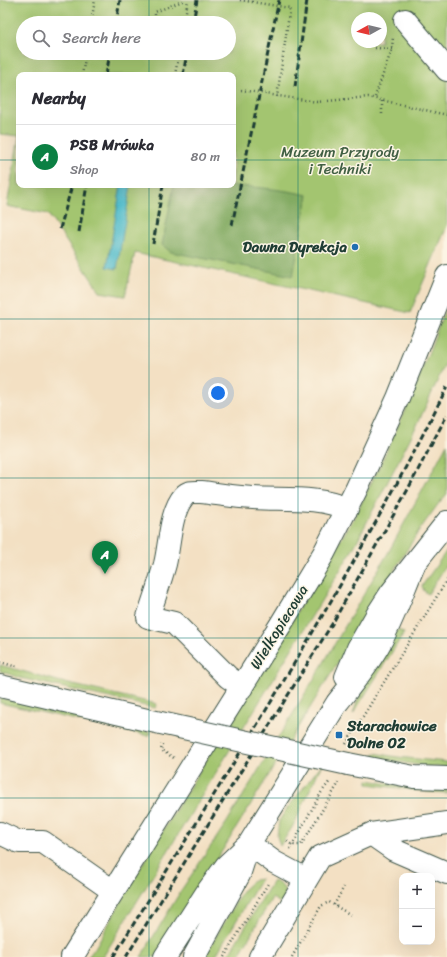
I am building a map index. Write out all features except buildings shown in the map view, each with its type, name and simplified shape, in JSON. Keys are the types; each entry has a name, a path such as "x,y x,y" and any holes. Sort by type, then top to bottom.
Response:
{"street":[{"path":"400,26 447,70"},
{"name":"Wielkopiecowa","path":"72,957 242,687 316,566 347,509 398,398 447,276"},
{"path":"242,687 228,677 174,623 148,617 165,564 178,504 185,494 201,492 252,498 311,501 336,504 347,509"},
{"path":"194,957 239,875 249,844 337,703 352,685 380,644 414,565 447,522"},
{"path":"0,686 342,763 414,777 447,778"},
{"path":"260,957 320,857 371,834 447,823"},
{"path":"0,833 19,842 44,842 113,891"},
{"path":"371,834 394,850 447,873"},
{"path":"249,844 274,862 306,879"},
{"path":"165,957 207,892 226,866 249,844"}],"path":[{"path":"92,16 95,0"},
{"path":"155,16 156,12 186,0 185,16"},
{"path":"240,0 290,8 277,97"},
{"path":"375,97 400,26"},
{"path":"375,48 392,49"},
{"path":"83,72 85,60"},
{"path":"176,72 178,60"},
{"path":"241,90 277,97 317,102 331,102 368,96 447,115"},
{"path":"382,100 382,114"},
{"path":"288,851 321,793 342,763 355,728 447,580"},
{"path":"161,750 163,742"},
{"path":"287,841 292,845 301,845 337,786"},
{"path":"224,957 270,880"},
{"path":"334,905 344,887"},
{"path":"292,957 321,906 329,902 350,915"}],"green space":[{"name":"Muzeum Przyrody i Techniki","path":"0,0 447,0 447,226 410,313 135,253 125,296 100,292 48,214 7,206 16,154 16,188 236,188 236,72 16,72 16,136 0,134"},
{"path":"258,187 308,195 293,276 171,252 162,245 173,188"},
{"path":"447,305 447,360 417,425 353,549 103,957 88,957 95,948 139,870 354,518 414,390"},
{"path":"447,444 447,494 418,532 157,957 141,957 182,889 227,822 320,669 388,553"},
{"path":"447,550 447,564 428,594 424,591 422,586"},
{"path":"399,630 404,633 353,714 363,684 393,632"},
{"path":"0,665 69,684 157,704 155,708 20,678 0,671"},
{"path":"0,698 150,732 149,736 0,703"},
{"path":"374,753 447,762 447,767 432,767 373,758"},
{"path":"322,764 293,826 280,846 277,836 279,821"},
{"path":"368,780 401,786 447,789 447,793 368,784"},
{"path":"261,879 215,957 204,957 243,890 254,880"},
{"path":"273,881 283,887 285,893 284,905 272,898 238,957 227,957"}],"water":[{"path":"120,188 130,188 117,269 107,267"}],"railway":[{"path":"117,16 120,0"},
{"path":"194,16 197,0"},
{"path":"232,225 279,0"},
{"path":"295,87 307,0"},
{"path":"107,72 109,60"},
{"path":"184,72 186,60"},
{"path":"60,229 71,188"},
{"path":"79,232 86,188"},
{"path":"153,244 162,188"},
{"path":"113,957 287,676 329,605 370,533 447,387"},
{"path":"126,957 332,624 407,491 447,415"}],"place":[{"name":"Dawna Dyrekcja","path":"355,247"},
{"name":"PSB Mrówka","path":"105,574"},
{"name":"Starachowice Dolne 02","path":"339,735"}]}
